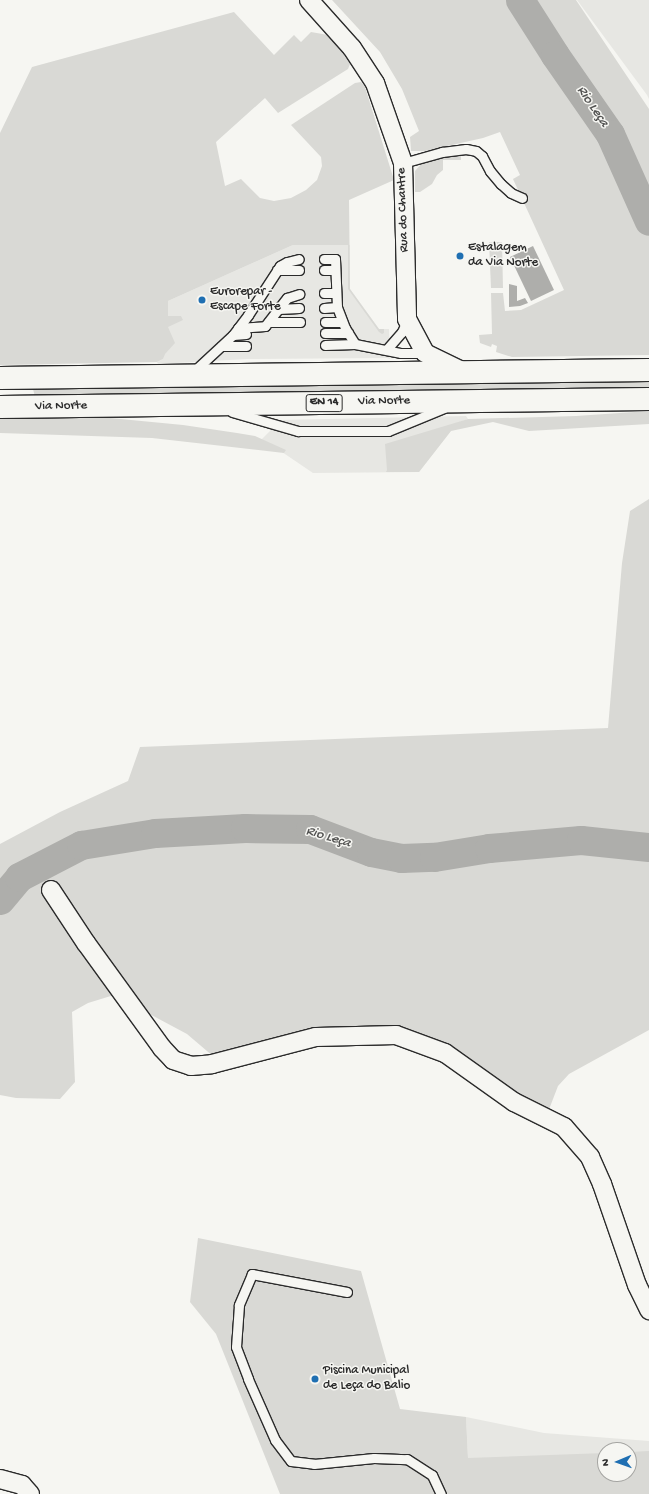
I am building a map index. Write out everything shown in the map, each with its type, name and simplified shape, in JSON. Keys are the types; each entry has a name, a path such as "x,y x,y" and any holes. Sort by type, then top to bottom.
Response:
{"highway":[{"name":"EN 14","path":"0,378 649,370"},
{"name":"Via Norte","path":"0,407 649,399"}],"street":[{"name":"Rua do Chantre","path":"308,0 352,48 376,83 403,163 407,319 425,353"},
{"path":"425,353 464,372"},
{"path":"51,890 86,943 162,1048 173,1060 191,1066 212,1064 316,1038 396,1035 445,1053 514,1102 564,1127 590,1157 602,1184 638,1285 649,1310"},
{"path":"0,1479 22,1485 30,1494"}],"lane":[{"path":"403,163 442,152 466,149 476,151 482,156 490,171 501,184 511,193 522,198"},
{"path":"188,376 222,346 235,331 277,270 286,262 299,259"},
{"path":"324,259 335,259 337,307 342,322 355,344"},
{"path":"277,270 299,270"},
{"path":"324,270 335,270"},
{"path":"324,293 336,293"},
{"path":"235,331 260,328 269,322 287,298 300,294"},
{"path":"324,308 337,307"},
{"path":"278,309 299,308"},
{"path":"388,349 402,332 407,319"},
{"path":"269,322 300,322"},
{"path":"325,322 342,322"},
{"path":"235,331 246,334"},
{"path":"325,333 348,333"},
{"path":"325,345 355,344 388,349 401,353 425,353"},
{"path":"222,346 246,346"},
{"path":"207,404 298,431 388,431 461,401"},
{"path":"347,1292 252,1274 239,1305 236,1347 248,1379 275,1440 291,1461 314,1464 374,1458 407,1459 432,1475 441,1494"}],"shaded area":[{"path":"332,0 576,0 649,109 649,355 512,357 496,352 497,346 492,344 491,347 480,343 479,335 492,334 491,293 503,293 505,311 521,310 564,290 513,179 520,175 500,132 483,138 425,151 411,151 410,137 419,131 402,89 380,52"},
{"path":"577,0 649,0 649,99 647,95"},
{"path":"234,12 274,55 294,35 301,42 311,32 328,35 333,39 350,64 348,69 278,113 265,98 216,142 225,186 241,179 260,198 274,201 291,198 306,190 317,180 322,166 321,157 291,125 355,83 361,82 365,87 394,180 349,200 350,289 379,329 384,329 384,333 382,334 379,332 348,289 348,245 293,245 168,301 168,316 181,316 183,320 168,327 175,343 165,354 163,359 157,362 0,365 0,133 32,67"},
{"path":"461,156 461,160 443,160 443,170 437,175 432,184 420,192 415,192 415,171 422,163 438,157"},
{"path":"489,242 502,242 503,288 491,288"},
{"path":"293,245 350,245 350,289 379,329 389,329 390,359 247,359 158,364 157,362 163,359 168,301"},
{"path":"533,246 554,290 531,301 510,257"},
{"path":"509,284 517,286 517,301 525,298 528,303 520,306 509,307"},
{"path":"649,380 649,388 35,397 33,389"},
{"path":"649,411 649,424 529,431 493,422 451,431 419,472 386,472 385,444 468,419 576,416"},
{"path":"466,416 468,419 457,423 419,472 313,473 282,452 257,444 281,420"},
{"path":"100,417 183,425 255,436 286,450 284,453 152,438 0,433 0,418"},
{"path":"649,499 649,1030 569,1074 558,1086 548,1112 379,1028 214,1057 187,1034 114,995 88,1003 72,1012 75,1082 60,1099 16,1098 0,1095 0,844 60,812 128,781 140,747 608,728 622,563 630,511"},
{"path":"198,1238 361,1271 400,1409 466,1417 468,1458 597,1453 597,1482 637,1482 637,1452 649,1451 649,1494 280,1494 216,1334 190,1302"},
{"path":"466,1417 544,1433 649,1441 649,1494 468,1458"}],"waterway":[{"name":"Rio Leça","path":"520,0 555,55 610,134 649,221"},
{"name":"Rio Leça","path":"0,900 19,877 81,845 155,833 245,828 310,829 371,852 401,858 434,857 489,848 581,840 649,847"}],"place":[{"name":"Estalagem da Via Norte","path":"460,256"},
{"name":"Eurorepar - Escape Forte","path":"202,300"},
{"name":"Piscina Municipal de Leça do Balio","path":"315,1379"}]}
